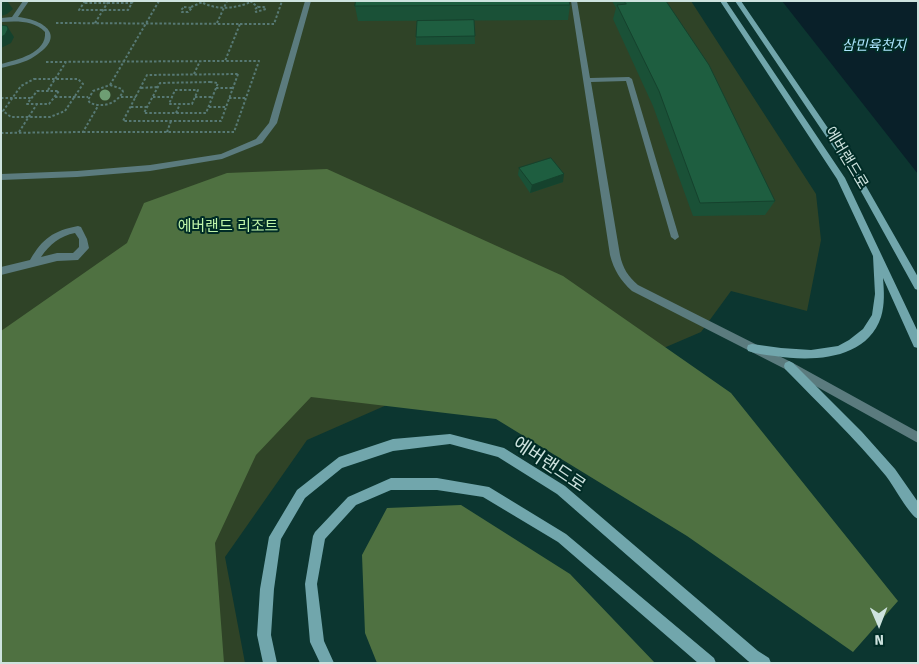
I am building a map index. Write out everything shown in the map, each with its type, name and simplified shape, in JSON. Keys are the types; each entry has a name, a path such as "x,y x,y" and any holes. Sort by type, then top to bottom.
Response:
{"street":[{"path":"14,19 26,1"},
{"path":"1,177 77,174 150,168 222,156 259,141 274,123 308,1"},
{"path":"574,1 615,255 618,267 624,278 649,296 789,366 918,438"},
{"name":"에버랜드로","path":"723,1 840,178 918,344"},
{"name":"에버랜드로","path":"738,1 855,174 918,286"},
{"path":"1,20 14,19 40,23 47,28 48,34 45,43 37,52 18,62 1,66"},
{"path":"588,80 629,79 675,237"},
{"path":"1,271 57,257 75,257 84,248 83,239 78,229 62,231 44,244 34,262"},
{"path":"752,348 811,355 831,353 859,340 869,330 877,316 880,301 876,252"},
{"path":"789,366 865,445 910,500 918,513"},
{"name":"에버랜드로","path":"270,663 264,635 267,589 275,537 301,494 339,463 393,445 450,439 500,452 561,490 753,656 764,663"},
{"path":"327,663 318,642 311,584 319,536 352,501 390,484 437,484 485,491 562,538 709,663"}],"path":[{"path":"54,97 88,97 94,91 110,85 159,1"},
{"path":"190,7 205,1"},
{"path":"217,24 227,1"},
{"path":"40,23 274,24 282,1"},
{"path":"85,2 133,2 128,10 79,10 85,2"},
{"path":"95,23 108,2"},
{"path":"200,2 213,7 224,8 236,7 251,2 258,7"},
{"path":"226,61 240,24"},
{"path":"194,74 200,61"},
{"path":"1,132 234,132 258,61 18,62"},
{"path":"48,91 66,62"},
{"path":"194,74 238,74 221,121 123,121 147,75 194,74"},
{"path":"210,82 213,74"},
{"path":"170,83 173,75"},
{"path":"34,79 55,79 78,79 83,84 65,111 50,117 11,117 3,111 21,86 34,79"},
{"path":"188,90 191,82"},
{"path":"191,82 218,82 206,113 144,114 160,83 191,82"},
{"path":"110,85 122,89 121,96"},
{"path":"140,88 157,87"},
{"path":"216,88 233,88"},
{"path":"175,90 198,90 192,104 169,104 172,97 175,90"},
{"path":"37,91 48,91 59,91 49,104 27,104 37,91"},
{"path":"88,97 90,103 98,106 110,104 121,96 136,96"},
{"path":"152,97 172,97"},
{"path":"195,97 213,97"},
{"path":"1,98 32,98"},
{"path":"229,98 246,98"},
{"path":"19,132 37,104"},
{"path":"176,113 180,104"},
{"path":"83,132 98,106"},
{"path":"131,107 148,107"},
{"path":"209,107 226,107"},
{"path":"150,121 153,113"},
{"path":"193,121 196,113"},
{"path":"167,132 172,121"}],"green space":[{"name":"에버랜드 리조트","path":"1,1 691,1 816,194 821,240 807,311 731,291 701,332 624,365 430,386 307,440 225,557 245,663 1,663"},
{"path":"327,169 563,276 731,393 898,601 853,652 687,536 496,419 311,397 256,455 215,543 224,663 1,663 1,331 127,243 144,203 227,173"},
{"path":"461,505 570,574 655,663 377,663 365,633 362,555 387,508"}],"water":[{"name":"삼민육천지","path":"782,1 918,1 918,174"}],"building":[{"path":"356,1 569,1 570,5 355,6"},
{"path":"624,1 666,1 709,65 775,201 700,203 659,91 617,5 626,4"},
{"path":"474,20 475,36 416,37 417,21"},
{"path":"1,25 7,26 8,29 5,35 1,37"},
{"path":"551,158 564,174 532,185 519,168"}]}
